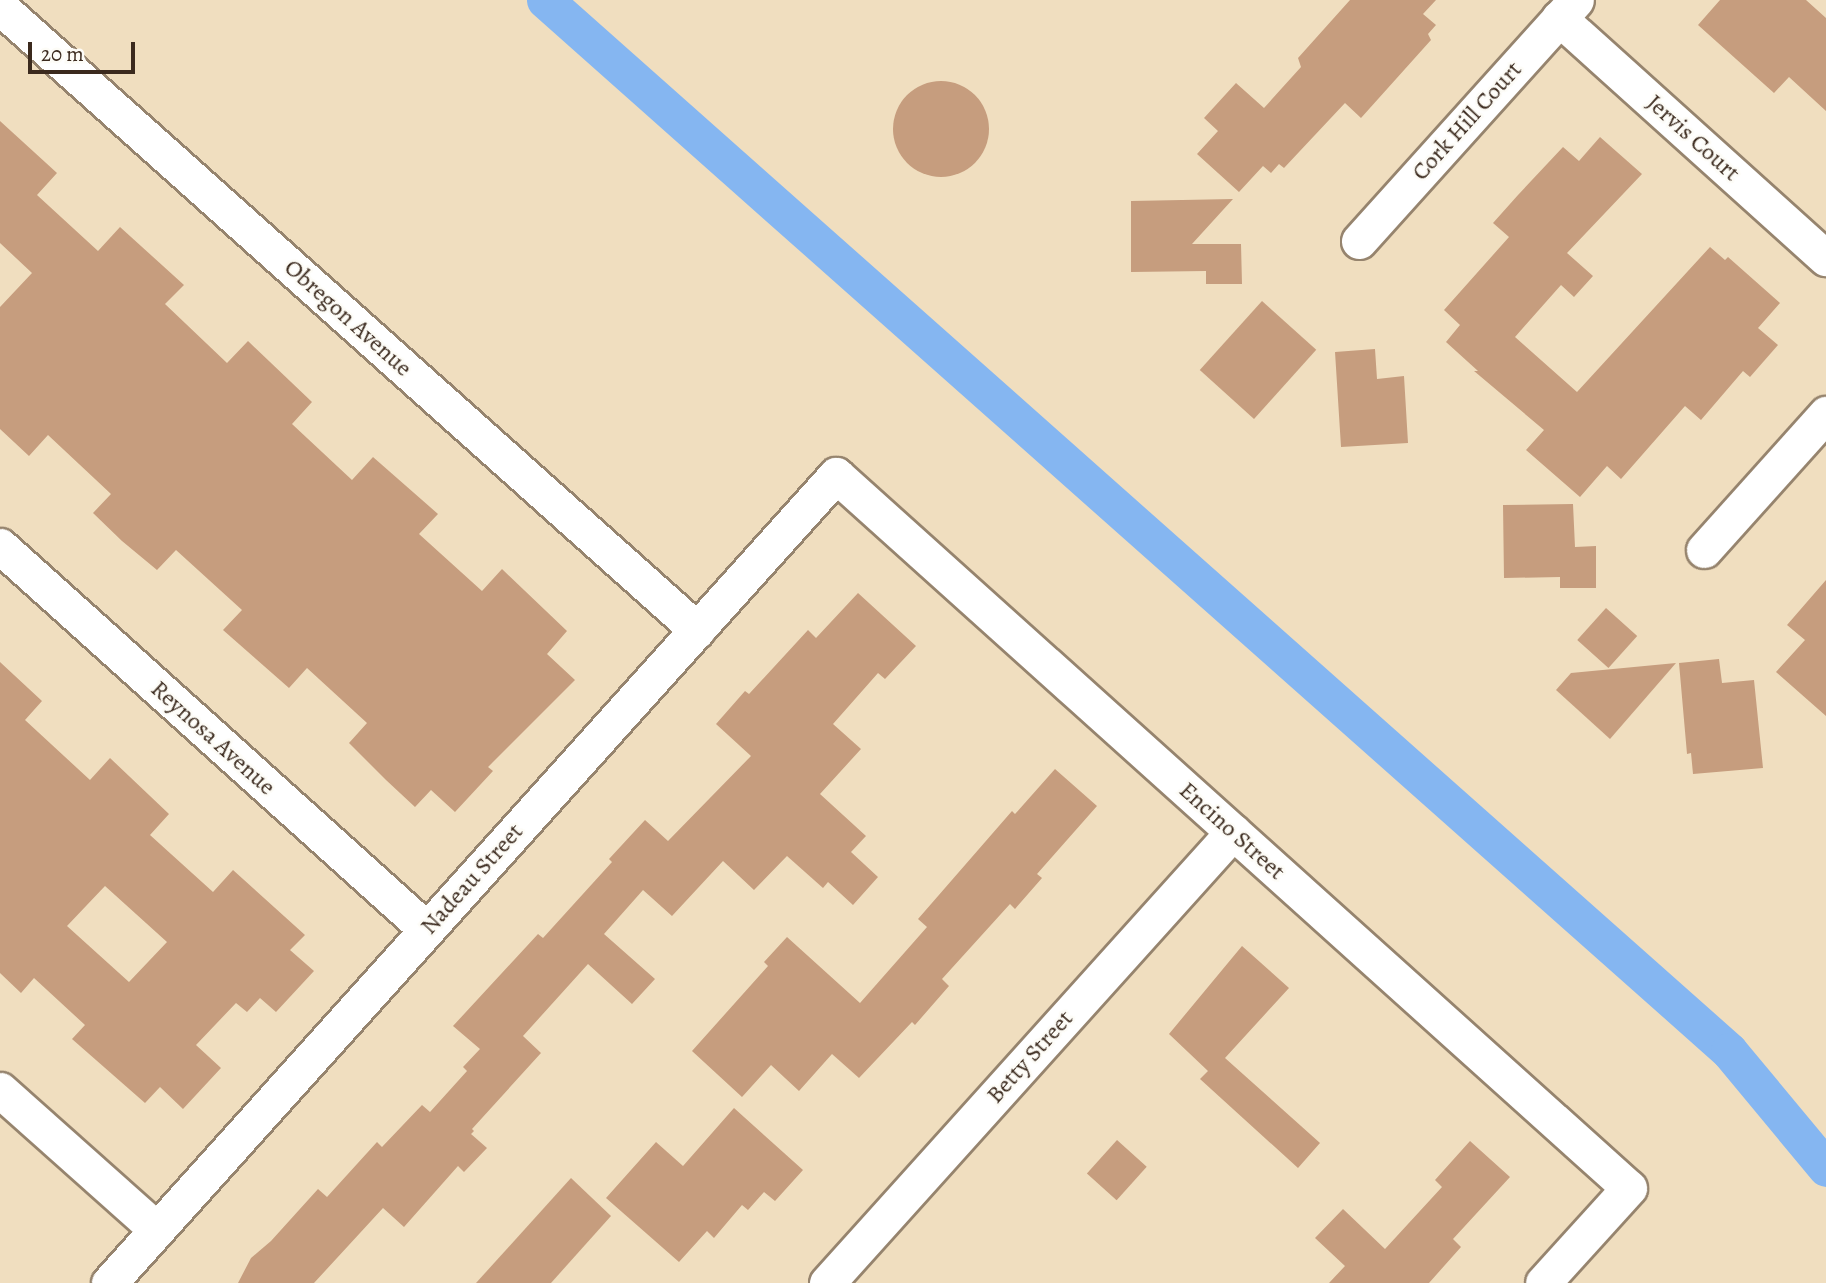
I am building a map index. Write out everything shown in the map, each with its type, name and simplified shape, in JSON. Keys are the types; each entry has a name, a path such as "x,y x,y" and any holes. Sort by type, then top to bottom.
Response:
{"street":[{"name":"Obregon Avenue","path":"0,7 697,630"},
{"name":"Cork Hill Court","path":"1359,241 1567,9"},
{"name":"Jervis Court","path":"1567,9 1826,258"},
{"path":"1703,550 1826,414"},
{"name":"Nadeau Street","path":"109,1283 836,475"},
{"name":"Encino Street","path":"836,475 1629,1188 1543,1283"},
{"name":"Reynosa Avenue","path":"0,546 427,930"},
{"name":"Betty Street","path":"827,1283 1233,832"},
{"path":"0,1090 157,1230"}],"building":[{"path":"1350,0 1436,0 1423,14 1436,25 1428,34 1431,40 1361,118 1345,103 1284,168 1279,164 1271,173 1263,166 1239,192 1197,154 1218,131 1204,118 1236,83 1264,108 1301,67 1298,58"},
{"path":"1720,0 1806,0 1826,18 1826,111 1789,77 1774,93 1698,25"},
{"path":"941,81 959,85 975,95 985,111 989,129 985,147 975,163 959,173 941,177 923,173 907,163 897,147 893,129 897,111 907,95 923,85"},
{"path":"0,121 57,173 37,195 98,251 120,227 184,285 165,304 227,363 248,341 312,402 292,424 352,480 373,457 438,514 419,534 482,591 502,569 567,631 547,654 575,680 488,767 493,771 455,812 431,790 415,807 386,780 349,743 367,723 307,668 289,688 223,630 242,610 176,550 157,570 122,541 93,513 111,494 48,435 29,456 0,429 0,307 32,273 0,243"},
{"path":"1600,137 1642,174 1567,253 1593,276 1574,297 1561,285 1515,337 1577,392 1710,247 1725,260 1728,257 1780,303 1758,328 1778,345 1750,377 1743,371 1701,420 1685,406 1621,479 1607,466 1580,497 1526,450 1544,430 1474,371 1478,371 1446,342 1460,325 1444,310 1509,237 1493,223 1518,195 1563,147 1579,161"},
{"path":"1233,199 1192,244 1241,244 1242,284 1206,284 1206,271 1131,272 1131,201"},
{"path":"1262,301 1316,350 1254,419 1200,370"},
{"path":"1375,349 1377,379 1404,376 1408,443 1341,447 1335,352"},
{"path":"1573,504 1575,547 1596,546 1596,588 1560,588 1560,577 1504,578 1503,505"},
{"path":"1826,580 1826,716 1776,672 1805,640 1787,625"},
{"path":"858,593 916,646 885,679 878,673 833,724 861,749 820,794 866,836 851,852 878,877 853,905 828,882 823,888 787,856 754,890 723,861 672,916 643,890 604,934 655,979 632,1004 588,964 523,1036 541,1053 472,1129 474,1131 471,1134 487,1148 464,1172 458,1166 404,1227 383,1208 314,1283 238,1283 251,1258 271,1241 318,1189 327,1197 377,1142 382,1147 422,1105 430,1112 467,1071 463,1067 480,1049 453,1026 538,934 543,938 612,862 609,859 645,820 668,841 751,756 716,724 745,691 749,694 808,630 816,638"},
{"path":"1606,608 1637,636 1608,668 1577,640"},
{"path":"1719,659 1722,683 1754,680 1763,768 1693,774 1691,753 1687,754 1679,663"},
{"path":"0,662 42,701 25,720 90,780 110,758 169,814 150,835 213,892 233,870 305,935 290,950 314,971 276,1012 260,998 247,1012 236,1003 196,1045 221,1068 183,1109 160,1087 145,1103 72,1039 85,1025 34,978 21,993 0,973","holes":["105,886 167,942 129,982 67,926"]},
{"path":"1676,663 1610,739 1556,690 1571,673"},
{"path":"1055,769 1097,806 1037,874 1042,878 1015,909 1010,904 942,979 949,986 915,1025 912,1022 859,1078 832,1054 799,1091 771,1065 742,1097 692,1051 768,966 764,962 787,937 860,1003 927,927 918,919 1012,811 1015,814"},
{"path":"1242,946 1289,988 1225,1058 1320,1143 1298,1168 1200,1079 1208,1071 1169,1034"},
{"path":"734,1108 803,1170 775,1201 764,1192 748,1210 742,1205 714,1238 707,1231 679,1262 606,1198 656,1142 683,1166"},
{"path":"1117,1140 1147,1167 1117,1200 1087,1173"},
{"path":"1470,1141 1510,1177 1453,1239 1461,1247 1429,1283 1329,1283 1345,1266 1315,1238 1343,1209 1385,1249 1442,1187 1435,1180"},
{"path":"571,1178 611,1216 551,1283 476,1283"}],"waterway":[{"path":"545,0 1729,1051 1826,1168"}]}
